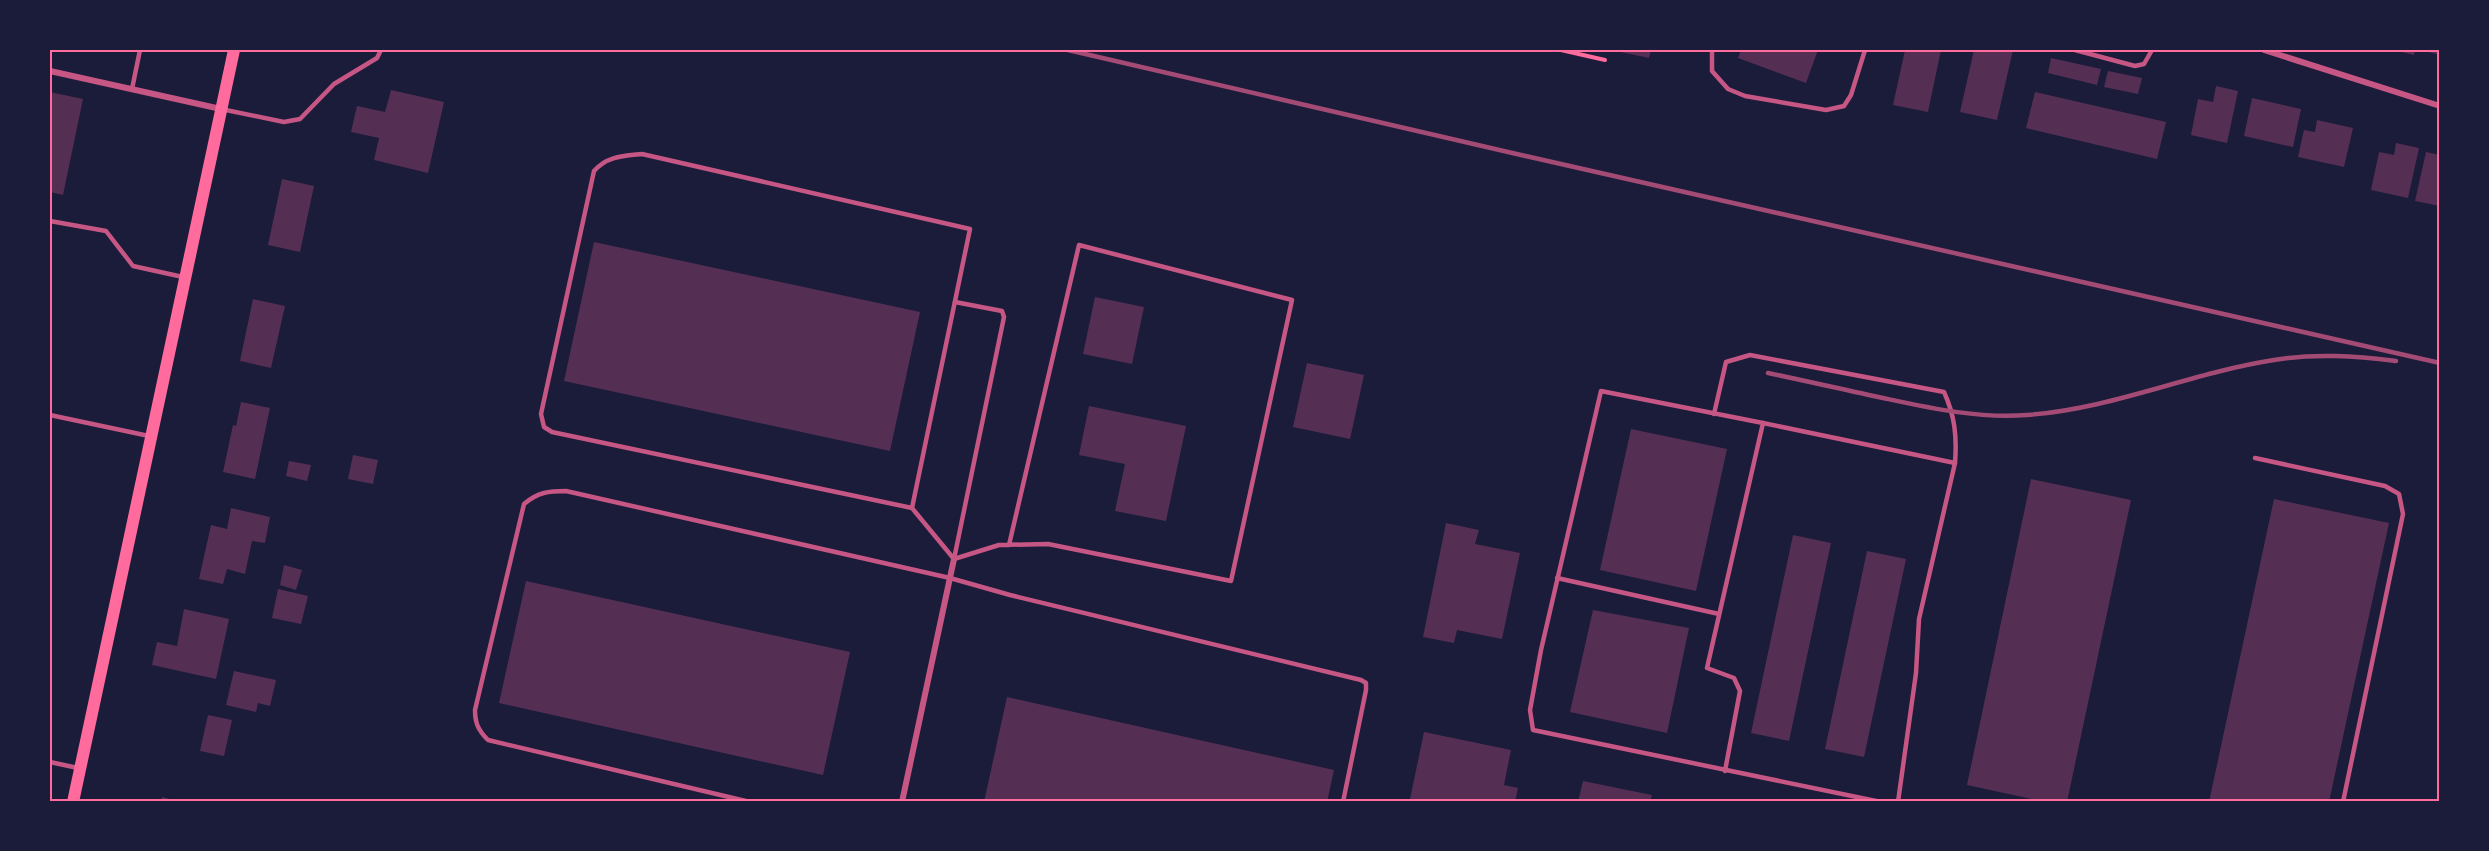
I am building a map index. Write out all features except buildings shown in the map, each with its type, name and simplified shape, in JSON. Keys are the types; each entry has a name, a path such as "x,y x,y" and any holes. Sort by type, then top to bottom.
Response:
{"main road":[{"path":"73,801 234,50"}],"street":[{"path":"2264,50 2439,106"},
{"path":"50,71 221,109"},
{"path":"902,801 954,559"}],"lane":[{"path":"132,89 140,50"},
{"path":"221,109 284,122 300,119 334,84 377,58 381,50"},
{"path":"1712,50 1712,71 1728,89 1745,96 1826,110 1844,106 1851,94 1865,50"},
{"path":"2075,50 2135,66 2144,64 2152,50"},
{"path":"912,508 970,228 642,154 602,161 594,171 541,414 544,427 552,432 912,508 954,559"},
{"path":"50,221 106,231 133,266 186,277"},
{"path":"954,559 999,545 1009,545 1048,544 1231,581 1292,300 1079,245 1009,545"},
{"path":"954,559 1004,317 1002,311 955,302"},
{"path":"1714,414 1726,362 1750,356 1944,392 1953,411 1957,443 1955,464 1919,619 1916,673 1898,801"},
{"path":"1881,801 1533,730 1530,710 1557,578 1601,391 1955,464"},
{"path":"50,415 152,436"},
{"path":"1725,771 1740,691 1734,678 1707,668 1763,423"},
{"path":"2255,458 2385,486 2399,494 2403,514 2343,801"},
{"path":"750,801 488,740 480,732 475,719 475,710 524,504 539,493 566,491 950,578 1010,595 1361,680 1366,683 1366,690 1343,801"},
{"path":"1557,578 1719,614"},
{"path":"50,762 80,769"}],"path":[{"path":"1561,50 1605,60"}],"railway":[{"path":"1068,50 2440,363"},
{"path":"1768,373 1937,409 2009,416 2090,406 2212,373 2274,360 2305,356 2335,356 2396,361"}]}
